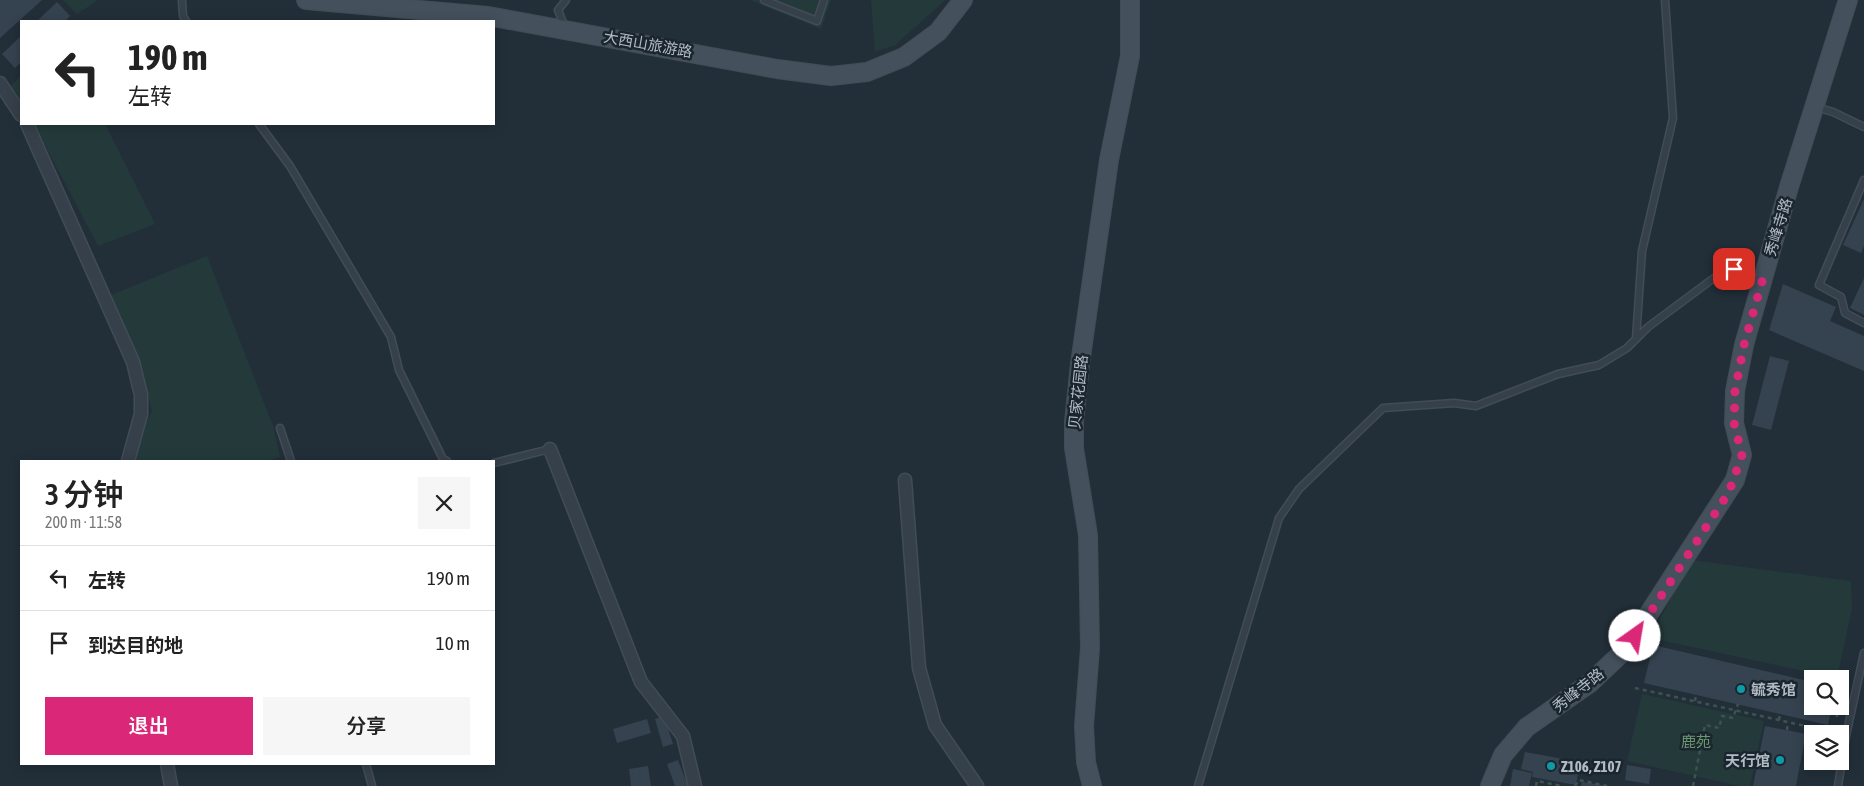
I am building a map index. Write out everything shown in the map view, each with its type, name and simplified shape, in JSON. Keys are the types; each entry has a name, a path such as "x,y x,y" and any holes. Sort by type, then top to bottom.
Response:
{"street":[{"name":"大西山旅游路","path":"306,0 488,16 777,70 826,76 844,76 875,70 914,51 938,32 963,0"},
{"name":"贝家花园路","path":"1092,786 1086,762 1084,726 1090,648 1088,535 1074,448 1075,409 1109,160 1130,56 1130,0"},
{"name":"秀峰寺路","path":"1490,786 1503,755 1528,727 1590,683 1626,649 1729,492 1742,455 1734,423 1735,391 1744,345 1848,0"},
{"path":"0,83 20,113"},
{"path":"27,125 132,362 141,395 141,414 128,460"},
{"path":"550,450 641,682 683,736 695,786"},
{"path":"905,480 919,668 935,725 977,786"},
{"path":"167,765 171,786"}],"lane":[{"path":"182,0 183,16 185,20"},
{"path":"565,30 558,10 566,0"},
{"path":"764,0 817,21 824,0"},
{"path":"1636,339 1642,252 1673,118 1665,0"},
{"path":"1815,107 1833,112 1864,127"},
{"path":"260,125 290,166 391,337 399,370 445,460"},
{"path":"1864,180 1819,285 1841,297 1845,313 1864,323"},
{"path":"1198,786 1279,518 1299,489 1383,408 1454,403 1476,406 1558,374 1599,365 1627,348 1648,327 1722,272 1734,269 1763,278"},
{"path":"280,428 291,460"},
{"path":"495,463 550,450"},
{"path":"1838,786 1846,736 1864,653"},
{"path":"366,765 372,786"}],"path":[{"path":"1635,688 1804,726"},
{"path":"1695,701 1696,694"},
{"path":"1693,786 1706,725 1719,728 1722,716 1734,718 1738,704"},
{"path":"1779,720 1780,714"},
{"path":"1787,730 1788,722"},
{"path":"1575,786 1579,780 1607,786"},
{"path":"1536,786 1537,781 1562,786"}],"green space":[{"path":"63,0 98,0 77,14"},
{"path":"750,0 831,0 821,29"},
{"path":"871,0 945,0 894,46 875,51"},
{"path":"20,77 20,101 9,88"},
{"path":"35,125 106,125 155,224 98,246"},
{"path":"207,256 273,426 280,457 270,460 137,460 134,439 152,412 139,358 111,295"},
{"path":"1691,560 1851,581 1852,608 1839,670 1804,671 1650,638"},
{"name":"鹿苑","path":"1642,694 1764,721 1750,786 1740,786 1627,761"}],"building":[{"path":"0,0 42,0 0,38"},
{"path":"57,2 70,16 66,20 38,20"},
{"path":"20,37 20,63 15,68 2,54"},
{"path":"1864,199 1864,246 1861,253 1843,245"},
{"path":"1864,278 1864,315 1850,308"},
{"path":"1783,284 1836,307 1830,321 1864,336 1864,371 1769,330"},
{"path":"1770,356 1789,361 1771,430 1752,425"},
{"name":"毓秀馆","path":"1653,645 1804,680 1804,715 1830,715 1828,725 1644,683"},
{"path":"664,716 673,744 663,747 655,719"},
{"path":"647,719 651,733 617,743 613,729"},
{"name":"天行馆","path":"1765,726 1804,734 1804,744 1796,786 1753,786"},
{"name":"Z106, Z107","path":"1525,752 1580,762 1576,785 1532,777 1533,772 1521,769"},
{"path":"678,760 688,786 675,786 667,764"},
{"path":"1627,765 1651,769 1649,784 1625,780"},
{"path":"648,766 651,786 631,786 629,769"},
{"path":"1513,769 1532,773 1529,786 1510,786"},
{"path":"1582,782 1602,785 1602,786 1581,786"}],"place":[{"name":"毓秀馆","path":"1741,689"},
{"name":"天行馆","path":"1780,760"},
{"name":"Z106, Z107","path":"1551,766"}],"route":[{"path":"1635,636 1676,570 1729,492 1739,468 1742,455 1735,433 1735,391 1744,345 1763,278 1734,269"}]}
